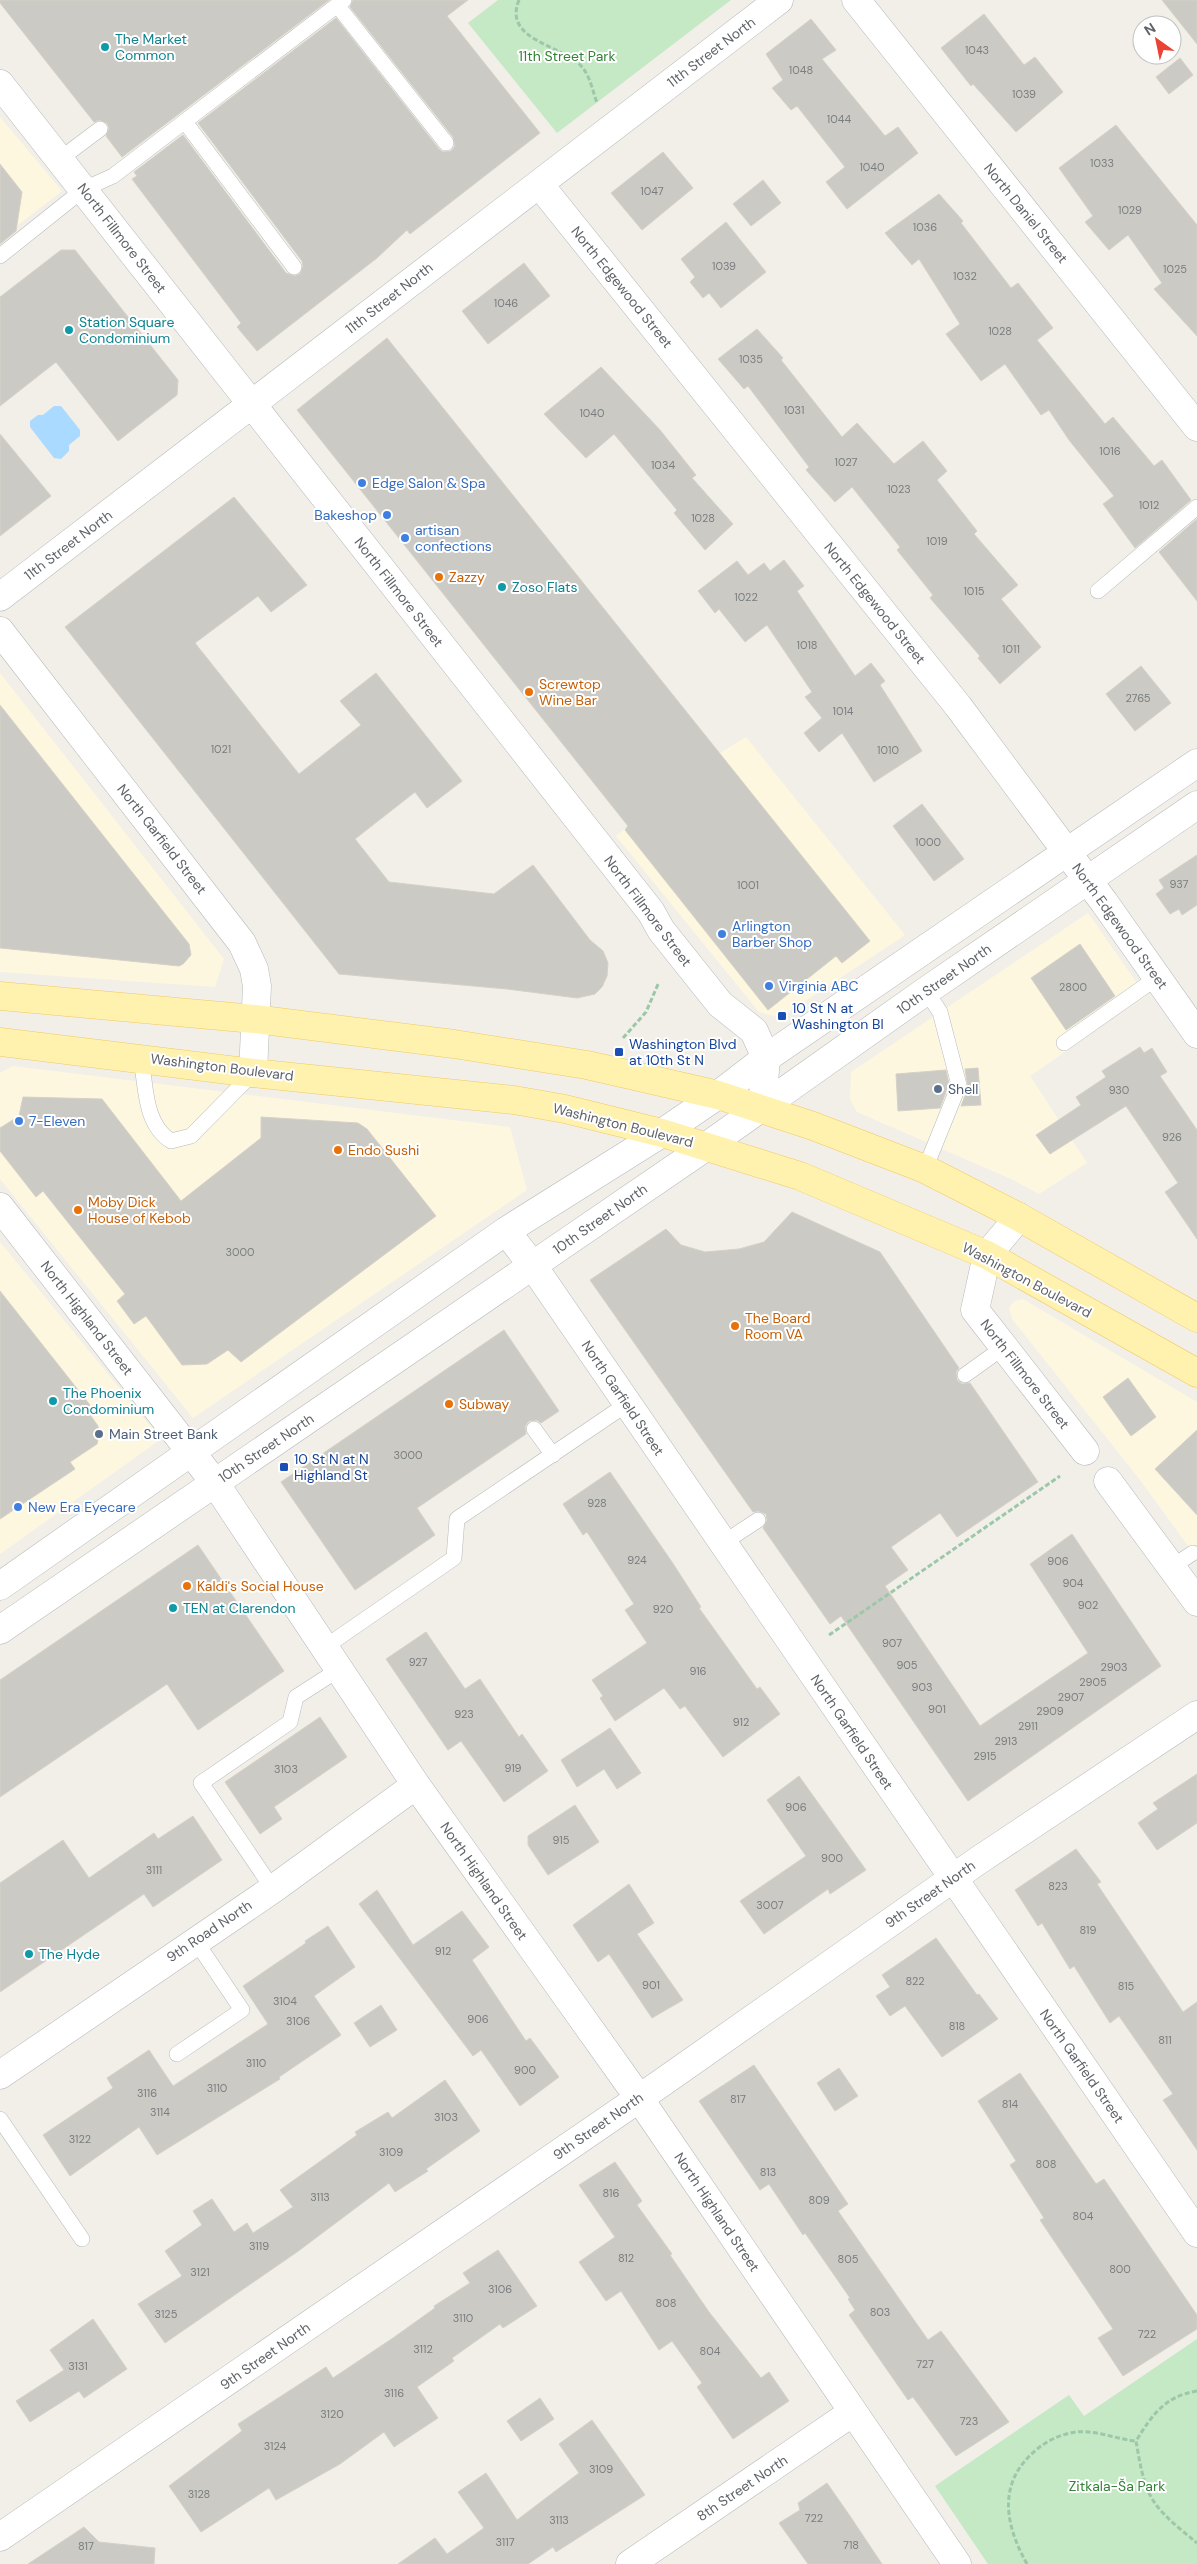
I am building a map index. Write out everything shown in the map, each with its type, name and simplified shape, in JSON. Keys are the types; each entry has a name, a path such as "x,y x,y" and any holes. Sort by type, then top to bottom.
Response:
{"main road":[{"path":"0,996 254,1019 512,1052 587,1065 718,1095 762,1108 925,1168 1018,1216 1197,1318"},
{"name":"Washington Boulevard","path":"0,1042 514,1100 565,1109 662,1133 800,1176 987,1255 1197,1373"}],"street":[{"name":"11th Street North","path":"0,597 779,0"},
{"name":"North Daniel Street","path":"856,0 1197,427"},
{"name":"North Fillmore Street","path":"0,84 651,912 661,930 720,1004 754,1031 766,1058 762,1108"},
{"name":"North Edgewood Street","path":"539,184 958,706 1067,852 1197,1034"},
{"name":"North Garfield Street","path":"0,631 242,944 254,970 257,986 253,1072"},
{"path":"0,1586 506,1231 662,1133 718,1095 766,1058 1197,763"},
{"name":"10th Street North","path":"0,1630 533,1266 762,1108 926,991 1197,805"},
{"name":"North Highland Street","path":"0,1207 192,1451 215,1483 416,1785 639,2098 957,2564"},
{"name":"North Fillmore Street","path":"1018,1216 987,1255 976,1310 1084,1451"},
{"name":"North Garfield Street","path":"506,1231 533,1266 1197,2234"},
{"path":"1108,1481 1170,1567 1196,1599"},
{"name":"9th Street North","path":"0,2538 639,2098 953,1878 1197,1715"},
{"name":"9th Road North","path":"0,2075 272,1889 416,1785"},
{"name":"8th Street North","path":"630,2564 854,2412"}],"lane":[{"path":"0,256 84,189 113,176 341,3 446,143"},
{"path":"185,122 294,266"},
{"path":"60,159 100,129"},
{"path":"1098,591 1197,507"},
{"path":"1064,1043 1158,977"},
{"path":"925,1168 959,1085 940,1012 926,991"},
{"path":"141,1058 151,1118 159,1134 170,1141 191,1136 253,1072"},
{"path":"964,1375 1004,1347"},
{"path":"272,1889 201,1782 290,1722 296,1697 332,1659 454,1558 457,1519 627,1404"},
{"path":"534,1428 553,1455"},
{"path":"723,1543 758,1520"},
{"path":"1170,1567 1193,1553"},
{"path":"177,2054 242,2010 195,1940"},
{"path":"0,2119 82,2239"}],"path":[{"path":"519,0 516,15 519,25 528,35 564,53 582,67 588,75 598,106"},
{"path":"623,1038 646,1012 658,982"},
{"path":"829,1635 1060,1476"},
{"path":"1197,2391 1184,2393 1168,2400 1154,2412 1136,2441 1143,2474 1151,2497 1158,2508 1197,2543"},
{"path":"1027,2564 1012,2530 1009,2505 1010,2483 1021,2462 1040,2446 1059,2436 1077,2432 1136,2441"}],"shaded area":[{"path":"0,117 62,191 0,239"},
{"path":"0,673 224,959 215,987 0,972"},
{"path":"746,737 905,935 780,1018 759,1012 616,836 720,753"},
{"path":"1088,913 1146,996 1030,1076 1087,1163 1039,1194 1011,1179 857,1112 850,1099 851,1072"},
{"path":"13,1066 510,1127 527,1190 193,1418 0,1179 0,1073"},
{"path":"0,1242 161,1439 0,1554"},
{"path":"1023,1299 1197,1402 1197,1558 1137,1476 1012,1319 1009,1308 1014,1301"}],"green space":[{"name":"11th Street Park","path":"498,0 731,0 557,133 468,23"},
{"name":"Zitkala-Ša Park","path":"1197,2339 1197,2564 988,2564 935,2486 1069,2395 1084,2416"}],"water":[{"path":"54,406 61,406 80,430 80,436 69,445 69,451 61,459 54,458 30,427 30,421 38,415 43,415"}],"building":[{"name":"The Market Common","path":"0,0 329,0 122,157 106,136 109,128 107,123 99,120 94,122 0,3"},
{"path":"353,0 468,0 447,16 540,133 410,234 407,230 377,258 257,351 237,327 241,323 132,179 137,176 134,172 183,135 286,273 295,276 300,274 303,266 302,261 198,123 336,18 439,149 443,152 451,151 455,146 453,137 350,7"},
{"path":"1162,0 1197,0 1197,44 1182,25 1182,15 1174,15"},
{"path":"984,14 1024,65 1035,57 1063,92 1016,132 973,84 971,86 941,48"},
{"path":"811,19 836,50 822,59 885,136 898,127 918,153 847,209 826,182 845,167 797,106 791,110 772,88 783,80 766,54"},
{"path":"1182,61 1193,75 1169,94 1156,77 1171,65 1182,65"},
{"path":"1116,125 1197,225 1197,336 1154,289 1162,283 1128,235 1109,250 1085,222 1093,216 1059,168"},
{"path":"663,152 693,188 642,230 611,193"},
{"path":"0,164 22,192 16,231 0,244"},
{"path":"763,180 781,203 751,226 733,204"},
{"path":"939,194 963,221 961,223 1011,288 1018,283 1053,328 1037,340 1105,424 1113,417 1154,466 1162,460 1191,500 1135,548 1103,504 1114,496 1069,440 1049,410 1041,415 1005,364 981,381 946,334 960,324 919,259 912,265 885,233"},
{"path":"726,222 766,272 721,308 709,293 703,298 690,282 695,277 681,259"},
{"name":"Station Square Condominium","path":"61,250 75,250 178,380 177,395 118,441 56,362 0,406 0,297"},
{"path":"524,263 550,296 488,344 462,311"},
{"path":"757,329 783,358 781,360 842,437 857,423 894,464 923,441 947,471 937,480 977,531 974,534 1018,585 1001,599 1041,647 1000,684 978,658 980,656 930,598 933,595 897,550 900,547 852,487 835,502 806,470 809,467 748,386 744,389 718,359"},
{"name":"Zoso Flats","path":"387,338 870,941 842,963 836,956 768,1010 625,830 628,826 297,410"},
{"path":"601,367 660,430 696,475 692,478 733,524 705,550 674,513 677,510 614,434 586,458 544,414"},
{"path":"0,434 51,496 0,536"},
{"path":"234,497 307,585 271,612 258,596 195,643 299,774 361,725 340,701 376,673 462,781 427,808 415,792 355,839 389,882 494,894 533,865 590,940 603,951 608,963 607,976 602,987 595,994 577,998 507,989 339,974 65,627"},
{"path":"1197,519 1197,601 1159,552"},
{"path":"784,560 804,586 797,591 855,676 871,663 885,681 880,685 922,751 874,782 842,733 819,752 804,733 822,718 805,697 812,692 767,625 745,642 719,609 715,613 698,591 737,561 748,575 764,563 770,571"},
{"path":"1141,666 1171,703 1135,731 1106,694"},
{"path":"0,705 189,944 191,955 183,964 179,966 0,948"},
{"path":"922,804 964,859 934,881 893,826"},
{"path":"1197,855 1197,905 1182,915 1179,909 1170,914 1156,894 1164,888 1159,880"},
{"path":"1080,944 1115,996 1066,1030 1031,978"},
{"path":"1140,1047 1144,1053 1152,1048 1167,1072 1160,1076 1197,1130 1197,1239 1165,1192 1178,1183 1126,1106 1050,1154 1036,1135 1081,1105 1076,1097 1106,1077 1102,1071"},
{"path":"978,1068 981,1105 961,1106 968,1088 965,1069"},
{"path":"946,1070 949,1084 940,1108 898,1111 896,1074"},
{"path":"23,1097 102,1099 181,1201 261,1138 261,1117 358,1123 367,1129 436,1216 241,1362 228,1350 207,1364 182,1365 146,1316 134,1324 117,1301 125,1294 43,1191 36,1197 0,1151 0,1128 19,1116"},
{"path":"792,1212 880,1252 959,1368 956,1372 957,1380 962,1384 970,1383 1038,1482 957,1537 940,1513 891,1547 908,1570 885,1586 980,1726 1088,1653 1030,1564 1072,1534 1161,1666 968,1801 841,1616 830,1624 763,1528 767,1520 766,1514 758,1511 753,1512 590,1280 666,1229 681,1245 705,1252 739,1249 764,1242"},
{"name":"The Phoenix Condominium","path":"0,1291 90,1405 86,1409 98,1426 99,1434 97,1444 70,1462 75,1469 0,1519"},
{"path":"504,1330 559,1411 541,1423 537,1420 529,1421 525,1426 526,1434 417,1508 435,1535 355,1590 281,1482"},
{"path":"1128,1378 1156,1417 1131,1436 1103,1397"},
{"path":"1197,1430 1197,1515 1155,1469"},
{"path":"610,1472 672,1562 701,1607 699,1608 757,1689 760,1687 780,1714 723,1757 685,1706 680,1709 664,1688 615,1721 600,1698 603,1696 592,1680 647,1643 625,1610 634,1604 587,1532 583,1535 563,1504"},
{"name":"TEN at Clarendon","path":"198,1545 284,1671 198,1730 167,1684 0,1797 0,1680"},
{"path":"426,1632 465,1689 480,1679 519,1737 522,1734 548,1771 504,1802 461,1741 448,1750 386,1659"},
{"path":"320,1717 347,1757 274,1807 282,1819 260,1834 225,1782"},
{"path":"610,1728 641,1773 617,1789 604,1769 577,1787 561,1760"},
{"path":"1197,1774 1197,1823 1157,1850 1138,1823 1158,1809 1153,1803"},
{"path":"799,1776 866,1870 830,1894 828,1889 764,1934 740,1901 806,1856 767,1800"},
{"path":"575,1805 599,1842 548,1875 528,1845 528,1836"},
{"name":"The Hyde","path":"193,1816 222,1860 153,1907 144,1894 0,1992 0,1883 63,1840 89,1878 154,1833 158,1839"},
{"path":"1076,1849 1101,1882 1097,1884 1183,2012 1197,2002 1197,2150 1163,2100 1173,2094 1119,2016 1110,2023 1074,1966 1070,1969 1042,1923 1038,1926 1015,1890"},
{"path":"629,1884 654,1923 637,1934 683,2000 652,2018 609,1954 598,1962 573,1925"},
{"path":"377,1890 413,1945 462,1911 489,1947 472,1960 526,2041 530,2038 559,2077 520,2106 481,2050 473,2056 359,1904"},
{"path":"328,1926 355,1967 314,1996 341,2035 279,2077 280,2079 157,2155 139,2127 70,2176 43,2135 113,2088 107,2078 149,2050 173,2086 268,2024 243,1986"},
{"path":"936,1938 977,1995 979,1994 998,2019 942,2057 905,2006 890,2016 876,1996 890,1987 882,1975"},
{"path":"381,2005 397,2030 370,2047 354,2023"},
{"path":"754,2065 848,2204 838,2211 928,2340 941,2331 1009,2422 956,2456 913,2397 908,2400 849,2315 855,2310 848,2299 850,2298 805,2233 803,2235 769,2184 760,2190 699,2101"},
{"path":"839,2068 858,2096 835,2111 817,2083"},
{"path":"1020,2073 1096,2184 1104,2179 1197,2315 1197,2329 1123,2376 1098,2338 1113,2329 1040,2220 1044,2218 1010,2165 1016,2161 978,2101"},
{"path":"445,2080 480,2131 426,2169 428,2171 395,2192 389,2183 297,2252 165,2343 138,2304 182,2276 165,2251 202,2225 193,2211 212,2199 234,2232 247,2223 253,2233 293,2207 280,2190 357,2135 355,2132 388,2112 392,2118"},
{"path":"615,2162 642,2201 637,2205 672,2254 670,2255 709,2312 761,2378 769,2372 789,2401 733,2439 697,2387 702,2383 672,2341 659,2350 621,2291 606,2301 579,2262 615,2237 579,2185"},
{"path":"498,2250 537,2306 503,2328 500,2324 452,2358 454,2361 417,2387 438,2418 394,2447 384,2432 340,2464 276,2500 269,2488 201,2532 169,2486 242,2431 238,2424 326,2367 333,2378 393,2338 435,2308 434,2306 470,2283 463,2273"},
{"path":"93,2319 127,2369 84,2398 79,2391 30,2422 16,2401 64,2370 50,2350"},
{"path":"540,2398 554,2419 521,2441 507,2421"},
{"path":"592,2420 645,2495 556,2552 553,2547 528,2564 398,2564 435,2538 447,2554 484,2528 458,2492 486,2473 517,2520 579,2473 559,2444"},
{"path":"827,2483 882,2564 808,2564 779,2523 800,2510 798,2503"},
{"path":"84,2527 99,2542 155,2548 154,2564 28,2564"}],"place":[{"name":"The Market Common","path":"105,47"},
{"name":"Station Square Condominium","path":"69,330"},
{"name":"Edge Salon & Spa","path":"362,483"},
{"name":"Bakeshop","path":"387,515"},
{"name":"artisan confections","path":"405,538"},
{"name":"Zazzy","path":"439,577"},
{"name":"Zoso Flats","path":"502,587"},
{"name":"Screwtop Wine Bar","path":"529,692"},
{"name":"Arlington Barber Shop","path":"722,934"},
{"name":"Virginia ABC","path":"769,986"},
{"name":"10 St N at Washington Bl","path":"782,1016"},
{"name":"Washington Blvd at 10th St N","path":"619,1052"},
{"name":"Shell","path":"938,1089"},
{"name":"7-Eleven","path":"19,1121"},
{"name":"Endo Sushi","path":"338,1150"},
{"name":"Moby Dick House of Kebob","path":"78,1210"},
{"name":"The Board Room VA","path":"735,1326"},
{"name":"The Phoenix Condominium","path":"53,1401"},
{"name":"Subway","path":"449,1404"},
{"name":"Main Street Bank","path":"99,1434"},
{"name":"10 St N at N Highland St","path":"284,1467"},
{"name":"New Era Eyecare","path":"18,1507"},
{"name":"Kaldi's Social House","path":"187,1586"},
{"name":"TEN at Clarendon","path":"173,1608"},
{"name":"The Hyde","path":"29,1954"}]}
